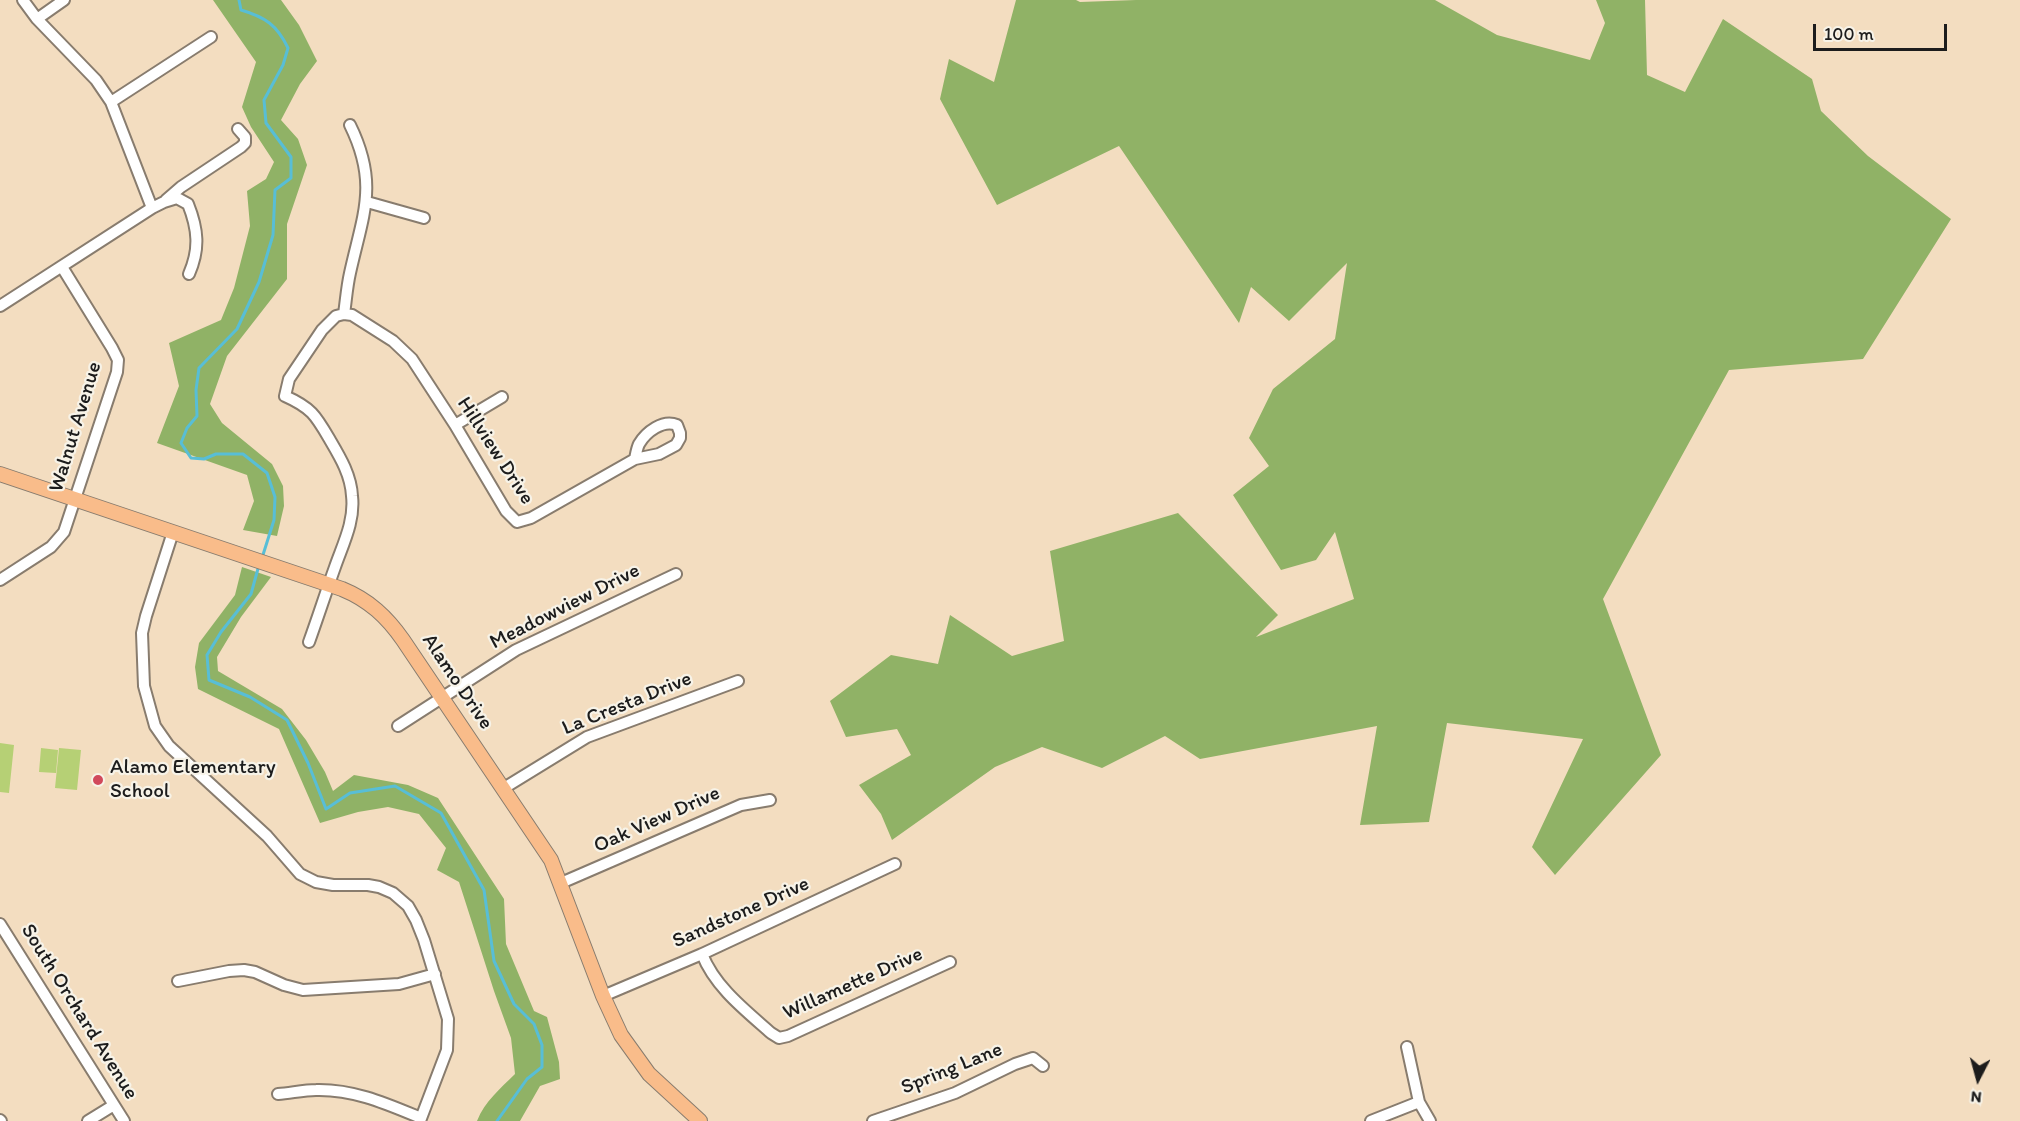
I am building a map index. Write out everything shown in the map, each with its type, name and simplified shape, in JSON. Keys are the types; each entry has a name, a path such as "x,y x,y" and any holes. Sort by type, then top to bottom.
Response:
{"main road":[{"name":"Alamo Drive","path":"0,474 329,584 366,600 382,614 443,698 551,860 603,996 621,1035 641,1065 699,1121"}],"street":[{"path":"23,0 37,19 86,68 111,102 152,208"},
{"path":"37,19 64,0"},
{"path":"111,102 211,38"},
{"path":"309,642 349,530 352,496 349,478 342,461 312,412 303,404 285,396 289,379 322,330 336,316 344,314 350,273 367,202 365,165 359,141 350,124"},
{"path":"164,202 181,187 241,147 245,143 245,137 238,129"},
{"path":"0,306 152,208 177,198 188,204 198,234 195,262 189,274"},
{"path":"367,202 424,218"},
{"name":"Walnut Avenue","path":"0,580 51,547 64,532 114,383 118,360 62,267"},
{"name":"Hillview Drive","path":"344,314 352,315 393,341 412,359 455,425 506,511 517,522 531,518 635,459"},
{"path":"455,425 502,397"},
{"path":"174,532 142,633 144,686 155,726 169,746 267,836 300,874 316,882 333,885 379,887 393,893 408,906 424,940 447,1008 448,1039 443,1062 421,1119 370,1097 346,1092 316,1090 278,1094"},
{"name":"Meadowview Drive","path":"398,726 516,650 676,573"},
{"name":"La Cresta Drive","path":"504,788 587,737 738,681"},
{"name":"Oak View Drive","path":"561,883 741,805 770,800"},
{"name":"Sandstone Drive","path":"603,996 702,954 895,864"},
{"name":"South Orchard Avenue","path":"0,924 124,1121"},
{"name":"Willamette Drive","path":"702,954 726,992 779,1038 788,1036 950,962"},
{"path":"178,981 244,970 303,990 399,984 435,974"},
{"path":"1407,1047 1419,1102 1430,1121"},
{"name":"Spring Lane","path":"873,1121 955,1093 1015,1064 1033,1058 1043,1066"},
{"path":"1371,1121 1419,1102"},
{"path":"88,1121 114,1105"}],"green space":[{"path":"213,0 281,0 299,25 317,61 300,84 281,120 298,139 307,165 287,224 287,279 227,356 210,404 222,423 272,464 283,486 284,506 277,536 243,530 254,501 247,475 157,443 179,386 169,343 221,320 234,288 250,226 247,191 266,179 274,162 251,127 242,107 256,62"},
{"path":"1016,0 1076,0 1080,2 1435,0 1497,35 1590,60 1605,23 1596,0 1645,0 1647,75 1685,92 1723,19 1812,79 1821,111 1868,156 1951,219 1863,359 1729,370 1603,599 1661,755 1555,875 1532,847 1583,739 1447,723 1429,822 1360,825 1377,726 1200,759 1165,736 1102,768 1042,747 995,767 892,840 881,814 859,785 911,755 897,729 846,737 830,701 891,655 938,664 950,615 1012,656 1064,641 1050,551 1178,513 1278,615 1256,637 1354,599 1335,532 1316,560 1281,570 1233,495 1269,466 1249,438 1273,389 1335,339 1347,263 1289,321 1251,287 1239,323 1119,146 997,205 940,99 949,59 994,82"},
{"path":"242,567 271,577 241,617 217,657 218,671 282,709 306,740 325,772 333,791 354,775 408,785 438,798 504,899 506,944 534,1011 547,1017 559,1062 560,1079 540,1086 520,1121 477,1121 489,1101 515,1074 511,1038 459,882 437,870 446,848 419,814 388,807 358,812 320,823 279,729 198,689 195,667 199,643 235,595"},
{"path":"0,743 14,745 9,793 0,792"},
{"path":"41,748 58,750 56,773 39,772"},
{"path":"59,748 81,750 77,790 55,788"}],"waterway":[{"path":"239,0 241,10 269,23 279,33 288,48 283,65 264,100 266,123 291,157 291,178 275,190 273,235 259,282 237,329 199,368 196,390 197,416 187,428 181,443 191,458 204,459 216,454 243,454 267,473 275,497 274,520 262,558"},
{"path":"259,565 251,594 221,632 207,655 209,680 250,697 287,720 308,763 326,809 350,793 395,786 441,813 484,890 494,961 514,1004 534,1024 542,1045 542,1067 527,1079 497,1121"}],"place":[{"name":"Alamo Elementary School","path":"98,780"}]}
